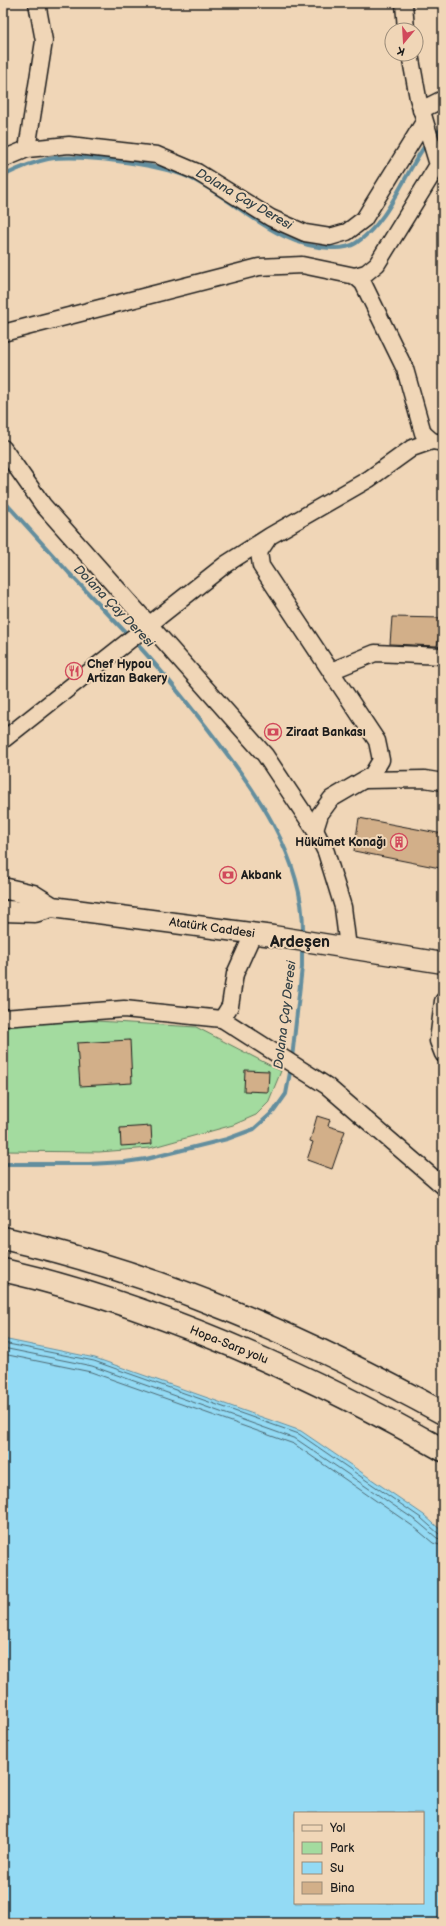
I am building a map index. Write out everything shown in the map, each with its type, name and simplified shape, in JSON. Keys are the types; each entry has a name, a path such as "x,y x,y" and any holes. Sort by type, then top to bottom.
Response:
{"highway":[{"path":"3,1238 73,1256 211,1302 301,1340 392,1385 443,1413"},
{"name":"Hopa-Sarp yolu","path":"3,1270 33,1277 134,1308 202,1333 339,1394 443,1450"}],"main road":[{"name":"Atatürk Caddesi","path":"3,888 33,896 52,907 273,936 443,963"},
{"name":"Atatürk Caddesi","path":"3,911 35,912 52,907"}],"street":[{"path":"27,148 44,41 36,3"},
{"path":"404,3 405,22"},
{"path":"3,333 260,267 302,265 355,276 366,274 377,264 438,165 422,116 412,62"},
{"path":"3,159 27,148 69,145 157,155 196,172 271,218 305,232 330,237 347,232 364,219 422,116 443,99"},
{"path":"355,276 363,283 405,369 423,433 438,442"},
{"path":"3,740 226,564 270,536 369,479 412,448 438,442"},
{"path":"3,448 43,505 146,627 265,755 315,830 326,852 343,906 339,947"},
{"path":"270,536 259,552 261,566 377,741 381,760 372,775 331,799 320,814 315,830"},
{"path":"331,671 375,653 443,656"},
{"path":"365,780 425,779 443,782"},
{"path":"222,1019 230,1006 235,974 253,934"},
{"path":"443,1001 438,1041 443,1054"},
{"path":"3,1018 124,1009 222,1019 327,1086 443,1186"}],"green space":[{"path":"80,1020 196,1027 281,1071 268,1103 256,1115 233,1125 150,1148 99,1152 3,1151 3,1024"}],"water":[{"path":"3,1339 95,1358 301,1431 424,1515 443,1532 443,1923 3,1923"}],"building":[{"path":"392,617 443,618 437,646 390,644"},
{"name":"Hükümet Konağı","path":"359,818 443,834 443,857 440,868 354,851"},
{"path":"130,1040 132,1083 80,1086 77,1043"},
{"path":"245,1070 269,1071 268,1092 244,1091"},
{"path":"317,1116 330,1120 328,1126 345,1131 332,1169 307,1160 313,1142 310,1141"},
{"path":"151,1126 152,1144 121,1146 120,1128"}],"waterway":[{"name":"Dolana Çay Deresi","path":"434,135 443,128"},
{"name":"Dolana Çay Deresi","path":"3,176 19,168 37,162 48,159 62,158 119,161 158,168 175,172 206,186 258,222 295,241 314,246 340,248 356,243 368,234 378,223 427,143"},
{"name":"Dolana Çay Deresi","path":"3,500 129,636"},
{"name":"Dolana Çay Deresi","path":"134,641 154,662 208,729 243,775 274,825 286,851 295,878 301,906 303,935"},
{"name":"Dolana Çay Deresi","path":"292,1058 302,967 302,946"},
{"name":"Dolana Çay Deresi","path":"3,1164 89,1164 125,1162 146,1159 227,1139 254,1129 274,1111 286,1094 291,1067"}],"place":[{"name":"Chef Hypou Artizan Bakery","path":"74,671"},
{"name":"Ziraat Bankası","path":"273,732"},
{"name":"Hükümet Konağı","path":"399,842"},
{"name":"Akbank","path":"228,875"}],"district":[{"name":"Ardeşen","path":"300,942"}]}
